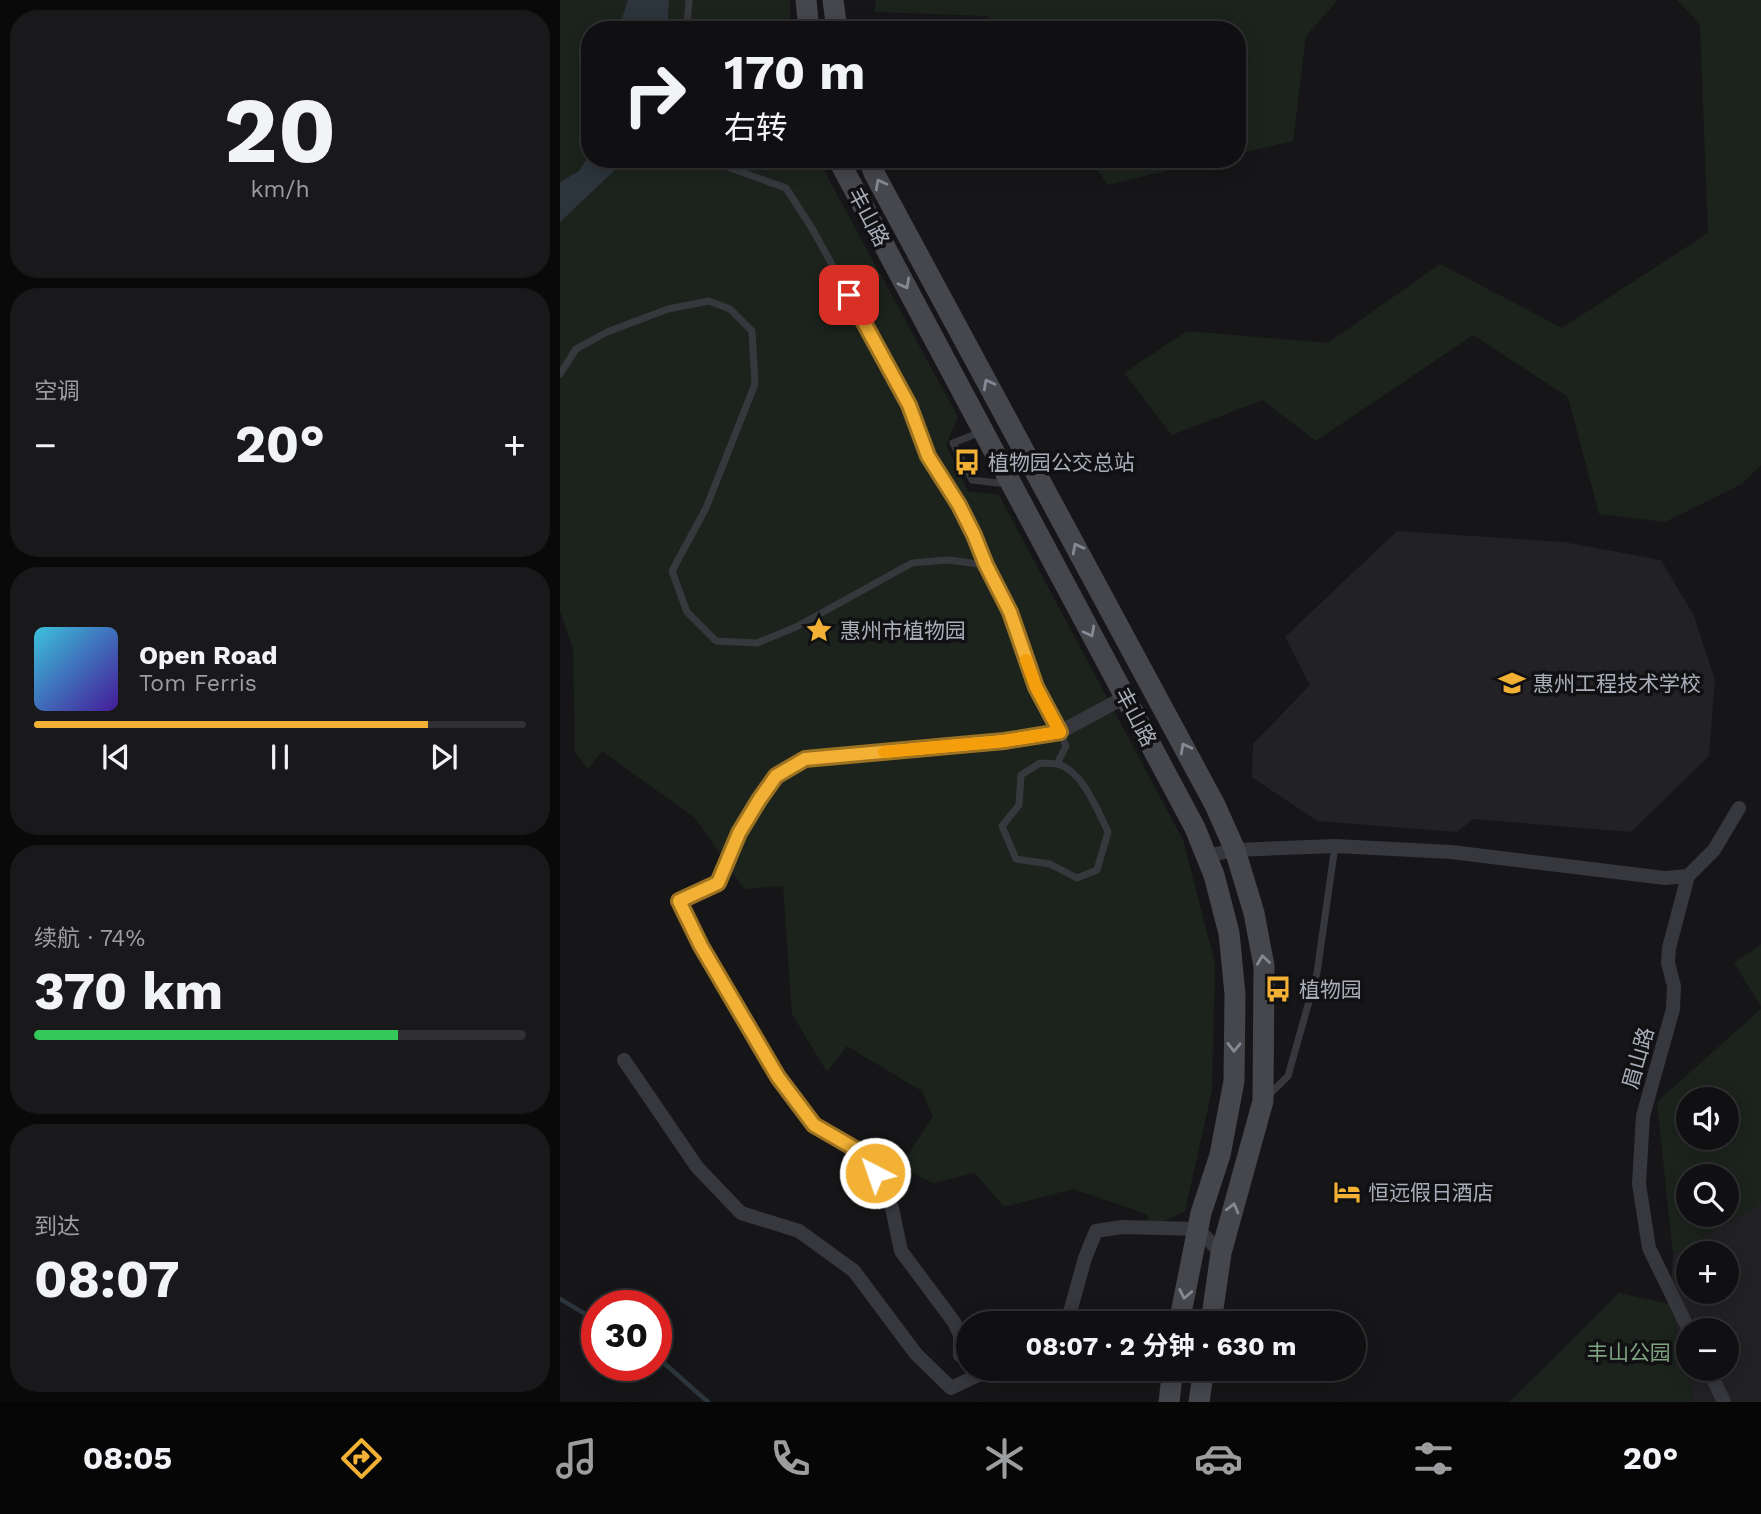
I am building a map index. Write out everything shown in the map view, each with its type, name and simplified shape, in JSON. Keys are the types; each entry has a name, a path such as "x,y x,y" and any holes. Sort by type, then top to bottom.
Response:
{"main road":[{"path":"806,0 808,21"},
{"path":"833,0 836,21"},
{"name":"丰山路","path":"843,168 1195,828 1214,875 1229,933 1235,994 1234,1081 1220,1155 1201,1213 1182,1311"},
{"name":"丰山路","path":"873,168 1215,805 1235,850 1254,913 1264,966 1263,1101 1221,1253 1212,1311"},
{"path":"984,431 1021,444"},
{"path":"1169,1402 1171,1381"},
{"path":"1199,1402 1202,1381"}],"street":[{"path":"956,1326 901,1251 892,1208 866,1155 814,1125 778,1077 701,946 679,901 718,883 739,833 759,800 776,776 805,759 1004,741 1060,732 1125,697"},
{"path":"1206,856 1235,850 1335,846 1451,852 1665,878 1688,876 1714,850 1739,808"},
{"name":"眉山路","path":"1683,1318 1649,1248 1639,1184 1643,1116 1673,1009 1674,986 1668,963 1669,948 1688,876"},
{"path":"624,1060 697,1167 741,1213 799,1231 854,1271 916,1354 951,1388 966,1381"},
{"path":"1070,1311 1085,1258 1096,1231 1122,1227 1198,1229 1221,1253"},
{"path":"1714,1381 1724,1402"}],"lane":[{"path":"688,21 689,0"},
{"path":"730,168 786,188 813,230 909,405 928,456 959,505 1010,612 1036,687 1066,746 1057,764"},
{"path":"560,374 576,349 607,332 667,309 709,300 730,309 752,331 755,384 706,508 672,571 687,612 716,640 757,643 796,627 912,563 948,560 986,565"},
{"path":"984,431 953,443 972,480 1012,485"},
{"path":"1040,763 1057,764 1075,774 1093,800 1108,832 1097,870 1077,878 1051,864 1016,859 1002,827 1018,805 1021,775 1040,763"},
{"path":"1263,1101 1288,1076 1317,973 1335,846"}],"shaded area":[{"path":"628,0 669,0 668,21 621,21"},
{"path":"581,168 617,168 560,222 560,182"},
{"name":"惠州工程技术学校","path":"1397,531 1563,542 1661,560 1694,616 1715,680 1709,756 1631,832 1473,819 1457,832 1317,821 1252,777 1253,744 1310,685 1285,637"},
{"path":"1761,1203 1761,1402 1694,1402 1689,1381 1739,1381 1739,1318 1676,1318 1676,1328 1670,1304 1673,1255 1676,1253 1676,1304 1739,1304 1739,1241 1697,1241 1720,1227 1739,1227 1739,1216"}],"green space":[{"name":"惠州市植物园","path":"560,0 790,0 790,21 581,21 581,168 824,168 958,417 946,445 968,491 999,495 1183,840 1215,963 1212,1090 1185,1211 1149,1229 1147,1214 1073,1189 1004,1207 975,1173 933,1183 909,1171 905,1159 933,1117 922,1091 847,1046 827,1072 792,1014 783,886 744,889 695,818 602,751 588,769 575,752 573,649 560,611"},
{"path":"876,0 1338,0 1306,36 1293,141 1246,152 1246,21 991,21 987,16 874,12"},
{"path":"1677,0 1761,0 1761,465 1742,484 1665,522 1599,514 1568,397 1473,335 1316,441 1262,400 1172,435 1124,373 1187,331 1328,343 1440,264 1562,328 1708,233 1700,24"},
{"path":"1096,168 1178,168 1108,185"},
{"path":"1761,944 1761,1006 1734,963"},
{"path":"1761,1009 1761,1203 1739,1216 1739,1164 1676,1164 1676,1227 1720,1227 1697,1241 1676,1241 1676,1253 1673,1255 1657,1102"},
{"name":"丰山公园","path":"1619,1293 1670,1304 1676,1328 1676,1381 1689,1381 1694,1402 1509,1402"}],"waterway":[{"path":"560,1299 581,1311"},
{"path":"672,1370 708,1402"}],"slow traffic":[{"path":"884,752 1004,741 1060,732 1036,687 1026,660"}],"place":[{"name":"植物园公交总站","path":"967,462"},
{"name":"惠州市植物园","path":"819,630"},
{"name":"惠州工程技术学校","path":"1512,683"},
{"name":"植物园","path":"1278,989"},
{"name":"恒远假日酒店","path":"1347,1192"}],"route":[{"path":"849,295 909,405 928,456 959,505 974,535 1010,612 1036,687 1060,732 1004,741 805,759 776,776 759,800 739,833 718,883 679,901 701,946 778,1077 814,1125 866,1155 875,1173"}]}
